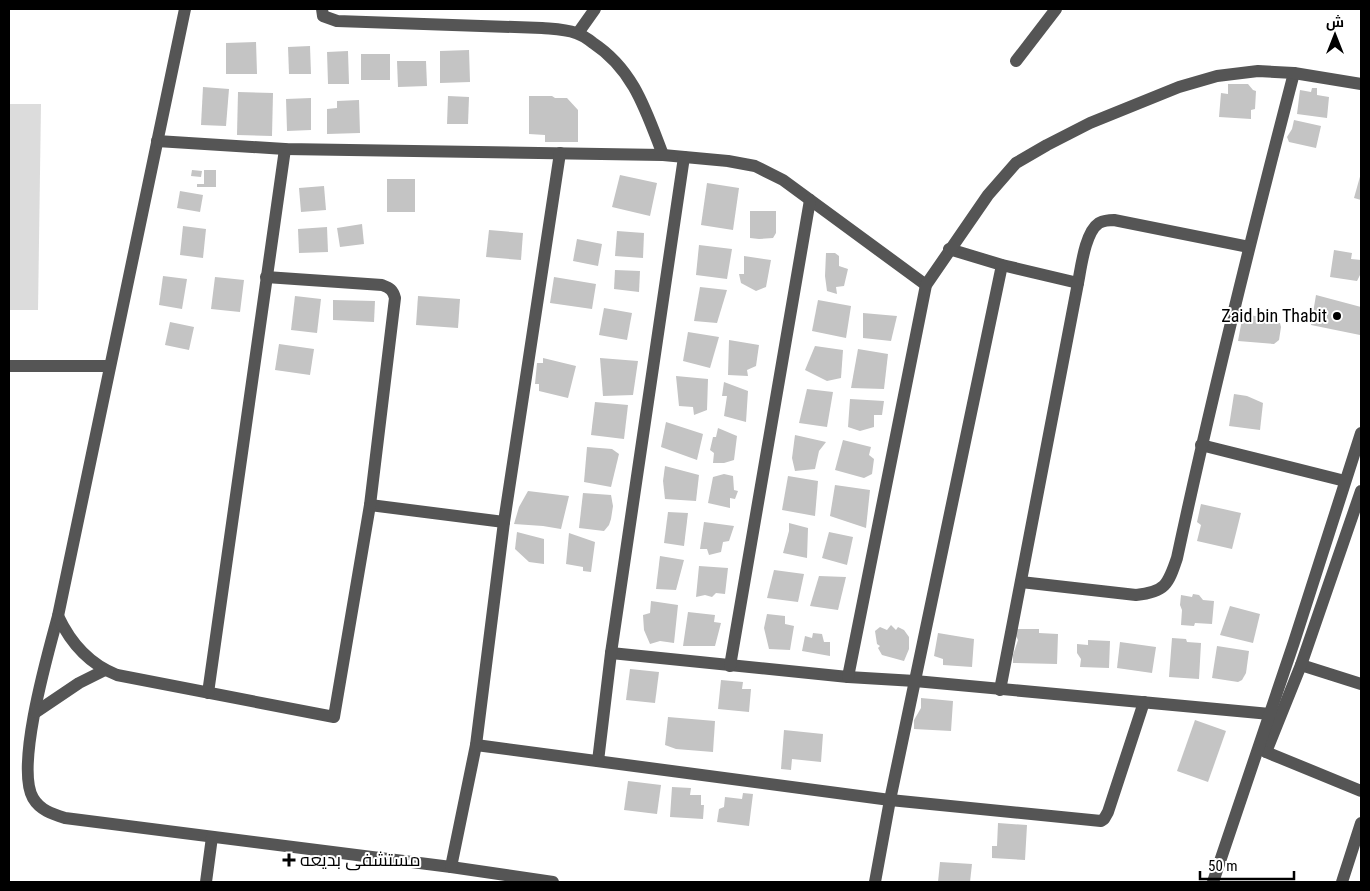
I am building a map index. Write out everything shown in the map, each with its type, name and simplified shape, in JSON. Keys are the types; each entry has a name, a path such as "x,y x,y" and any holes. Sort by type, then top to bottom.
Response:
{"street":[{"path":"185,9 30,742 27,779 33,799 46,812 65,818 451,867 553,882"},
{"path":"322,9 323,16 337,21 542,28 578,33 616,61 630,78 645,108 663,155"},
{"path":"578,33 595,9"},
{"path":"1016,61 1056,9"},
{"path":"848,677 926,285 988,195 1016,163 1090,123 1180,87 1217,76 1258,71 1294,73 1361,84"},
{"path":"1021,582 1136,595 1152,594 1164,587 1172,574 1249,247 1294,73"},
{"path":"157,140 284,149 663,155 728,161 755,166 783,180 926,285"},
{"path":"208,693 284,149"},
{"path":"451,867 476,746 504,522 560,153"},
{"path":"598,761 611,653 684,157"},
{"path":"730,666 810,200"},
{"path":"1000,690 1078,283 1089,236 1094,227 1100,222 1114,220 1249,247"},
{"path":"949,250 1078,283"},
{"path":"875,882 890,800 1002,265"},
{"path":"58,616 67,634 77,647 94,664 105,670 128,678 334,718 370,505 395,306 394,292 382,284 266,277"},
{"path":"9,366 109,366"},
{"path":"1213,882 1270,714 1361,433"},
{"path":"1202,445 1345,482"},
{"path":"1221,882 1266,752 1301,665 1361,491"},
{"path":"370,505 504,522"},
{"path":"611,653 848,677 915,681 1270,714"},
{"path":"1301,665 1361,684"},
{"path":"36,712 80,683 105,670"},
{"path":"476,746 890,800 1101,821 1104,820 1108,812 1144,702"},
{"path":"1266,752 1361,791"},
{"path":"1342,882 1361,823"},
{"path":"206,882 212,837"}],"shaded area":[{"path":"9,104 41,104 38,310 9,310"}],"building":[{"path":"256,42 257,74 226,74 226,43"},
{"path":"310,46 311,74 289,74 288,47"},
{"path":"469,50 470,82 440,83 440,51"},
{"path":"348,51 349,84 328,84 327,52"},
{"path":"361,54 390,54 390,80 361,80"},
{"path":"397,61 426,61 427,86 398,87"},
{"path":"1228,84 1248,84 1256,91 1255,109 1251,110 1251,119 1219,117 1221,93 1228,94"},
{"path":"203,87 229,89 226,126 201,125"},
{"path":"1312,88 1317,88 1317,95 1329,97 1327,118 1297,114 1300,90 1311,92"},
{"path":"238,92 273,93 272,136 237,135"},
{"path":"448,96 469,97 468,124 447,124"},
{"path":"529,96 567,98 578,110 578,142 545,142 545,135 529,134"},
{"path":"311,98 311,130 287,131 286,99"},
{"path":"359,100 360,133 327,134 327,109 337,108 337,101"},
{"path":"1294,120 1321,126 1316,148 1289,142 1287,137 1292,129"},
{"path":"192,170 202,171 201,177 191,176"},
{"path":"204,170 216,170 216,187 197,187 197,184 204,184"},
{"path":"1361,173 1361,200 1354,198"},
{"path":"620,175 657,183 650,216 612,207"},
{"path":"387,179 415,179 415,212 387,212"},
{"path":"707,183 739,188 733,230 701,225"},
{"path":"324,186 326,210 301,212 299,188"},
{"path":"180,191 203,195 200,212 177,208"},
{"path":"750,211 776,211 776,233 773,238 750,238"},
{"path":"362,224 364,244 340,247 337,228"},
{"path":"183,226 206,229 203,258 180,255"},
{"path":"327,227 328,252 299,253 298,229"},
{"path":"489,230 523,233 521,260 486,257"},
{"path":"617,231 644,233 643,258 615,256"},
{"path":"577,239 602,244 598,266 573,261"},
{"path":"699,245 732,249 727,279 696,275"},
{"path":"1334,250 1352,253 1351,259 1361,260 1360,275 1357,281 1330,277"},
{"path":"826,253 835,253 839,256 839,266 848,269 844,286 836,287 837,294 827,291 825,276"},
{"path":"744,256 771,260 766,287 756,291 741,283 739,274 744,274"},
{"path":"615,270 640,271 639,292 614,289"},
{"path":"163,276 187,279 182,309 159,305"},
{"path":"215,277 244,280 240,312 211,309"},
{"path":"554,277 596,284 592,309 550,303"},
{"path":"700,287 727,290 717,323 694,321"},
{"name":"Zaid bin Thabit","path":"1316,295 1361,307 1360,335 1311,325"},
{"path":"295,296 321,299 317,333 291,330"},
{"path":"418,296 460,299 458,328 416,325"},
{"path":"333,300 375,301 374,322 333,320"},
{"path":"818,300 851,306 846,338 812,331"},
{"path":"604,308 632,313 627,340 599,335"},
{"path":"863,313 897,316 891,341 863,338"},
{"path":"1243,314 1267,318 1267,322 1280,323 1279,340 1274,344 1238,341"},
{"path":"170,322 194,327 189,350 165,345"},
{"path":"688,332 719,337 710,368 683,361"},
{"path":"729,340 759,345 756,366 747,370 748,376 728,375"},
{"path":"279,344 314,349 310,375 275,370"},
{"path":"815,346 843,350 841,378 827,381 805,370"},
{"path":"858,349 888,354 884,389 851,388"},
{"path":"543,358 576,366 568,398 539,391 539,384 535,384 537,363 543,363"},
{"path":"600,358 638,361 633,395 603,396"},
{"path":"676,376 708,379 707,410 694,415 693,407 679,406"},
{"path":"724,382 748,391 746,422 724,416 727,396 722,396"},
{"path":"807,389 833,392 827,427 799,423"},
{"path":"1234,394 1247,396 1263,403 1260,430 1229,426"},
{"path":"850,399 884,401 882,415 874,415 874,427 860,431 848,427"},
{"path":"595,402 628,405 624,439 591,435"},
{"path":"666,422 703,434 697,460 661,447"},
{"path":"718,428 737,436 734,460 724,463 713,463 714,453 710,450 713,437 716,437"},
{"path":"795,435 826,442 819,451 815,469 795,471 792,458"},
{"path":"843,440 871,447 869,455 874,459 872,474 864,478 835,470"},
{"path":"587,447 612,449 619,454 611,487 584,482"},
{"path":"665,466 699,475 696,501 665,499 663,481"},
{"path":"724,474 733,476 734,490 738,491 735,499 730,498 730,508 708,503 713,477"},
{"path":"788,476 818,481 815,516 782,510"},
{"path":"835,485 870,490 866,528 830,516"},
{"path":"528,491 569,496 561,529 514,524 519,507"},
{"path":"583,493 611,495 613,506 611,519 604,531 579,528"},
{"path":"1201,504 1241,513 1232,549 1197,541 1201,525 1197,522"},
{"path":"668,512 688,513 684,546 664,543"},
{"path":"704,522 734,526 729,541 723,542 721,552 709,555 707,549 700,549"},
{"path":"789,523 808,528 807,558 783,553 789,531"},
{"path":"517,532 544,539 544,564 529,562 515,549"},
{"path":"829,532 853,537 847,565 822,558"},
{"path":"569,533 595,542 591,572 583,571 583,567 566,564"},
{"path":"660,556 684,560 676,590 656,589"},
{"path":"699,566 728,568 725,594 716,593 712,597 705,595 696,597"},
{"path":"774,570 804,574 798,602 767,598"},
{"path":"819,576 846,577 838,610 810,606"},
{"path":"1193,594 1199,595 1203,600 1214,601 1212,624 1195,623 1194,626 1181,625 1181,595 1192,597"},
{"path":"651,601 678,605 674,643 660,641 650,644 644,630 643,615 650,613"},
{"path":"1230,606 1260,614 1253,643 1220,635"},
{"path":"688,612 715,615 714,622 721,623 715,646 683,646"},
{"path":"767,614 785,616 785,624 794,626 790,650 769,649 764,628"},
{"path":"891,625 896,630 898,627 904,630 909,637 909,649 904,661 882,655 878,648 880,646 877,644 875,631 880,627 887,630"},
{"path":"1015,629 1039,629 1039,633 1058,634 1057,664 1013,663 1013,655 1018,640"},
{"path":"813,633 822,634 824,642 830,642 830,656 802,651 805,636 812,638"},
{"path":"938,633 974,639 972,667 943,665 943,659 934,656"},
{"path":"1172,638 1201,643 1199,679 1169,677"},
{"path":"1088,640 1110,641 1109,668 1080,667 1081,659 1077,653 1077,644 1088,645"},
{"path":"1120,642 1156,647 1152,673 1117,668"},
{"path":"1217,646 1249,651 1246,673 1242,680 1238,682 1212,678"},
{"path":"630,669 659,672 655,703 626,700"},
{"path":"721,680 743,682 742,689 751,689 749,712 718,709"},
{"path":"921,698 953,701 951,731 914,729 914,720 921,708"},
{"path":"668,717 715,721 713,752 676,749 665,745"},
{"path":"1195,720 1226,731 1208,782 1177,771"},
{"path":"784,730 823,734 821,762 792,759 791,770 781,769"},
{"path":"628,781 661,785 657,814 624,810"},
{"path":"672,787 691,788 690,795 701,795 701,805 704,805 703,819 670,817"},
{"path":"743,793 753,794 749,826 717,822 719,809 724,807 725,797 742,799"},
{"path":"998,823 1027,825 1025,860 992,858 992,846 997,846"},
{"path":"940,862 972,864 970,882 938,882"}],"place":[{"name":"Zaid bin Thabit","path":"1337,316"},
{"name":"مستشفى بديعه","path":"289,860"}]}
